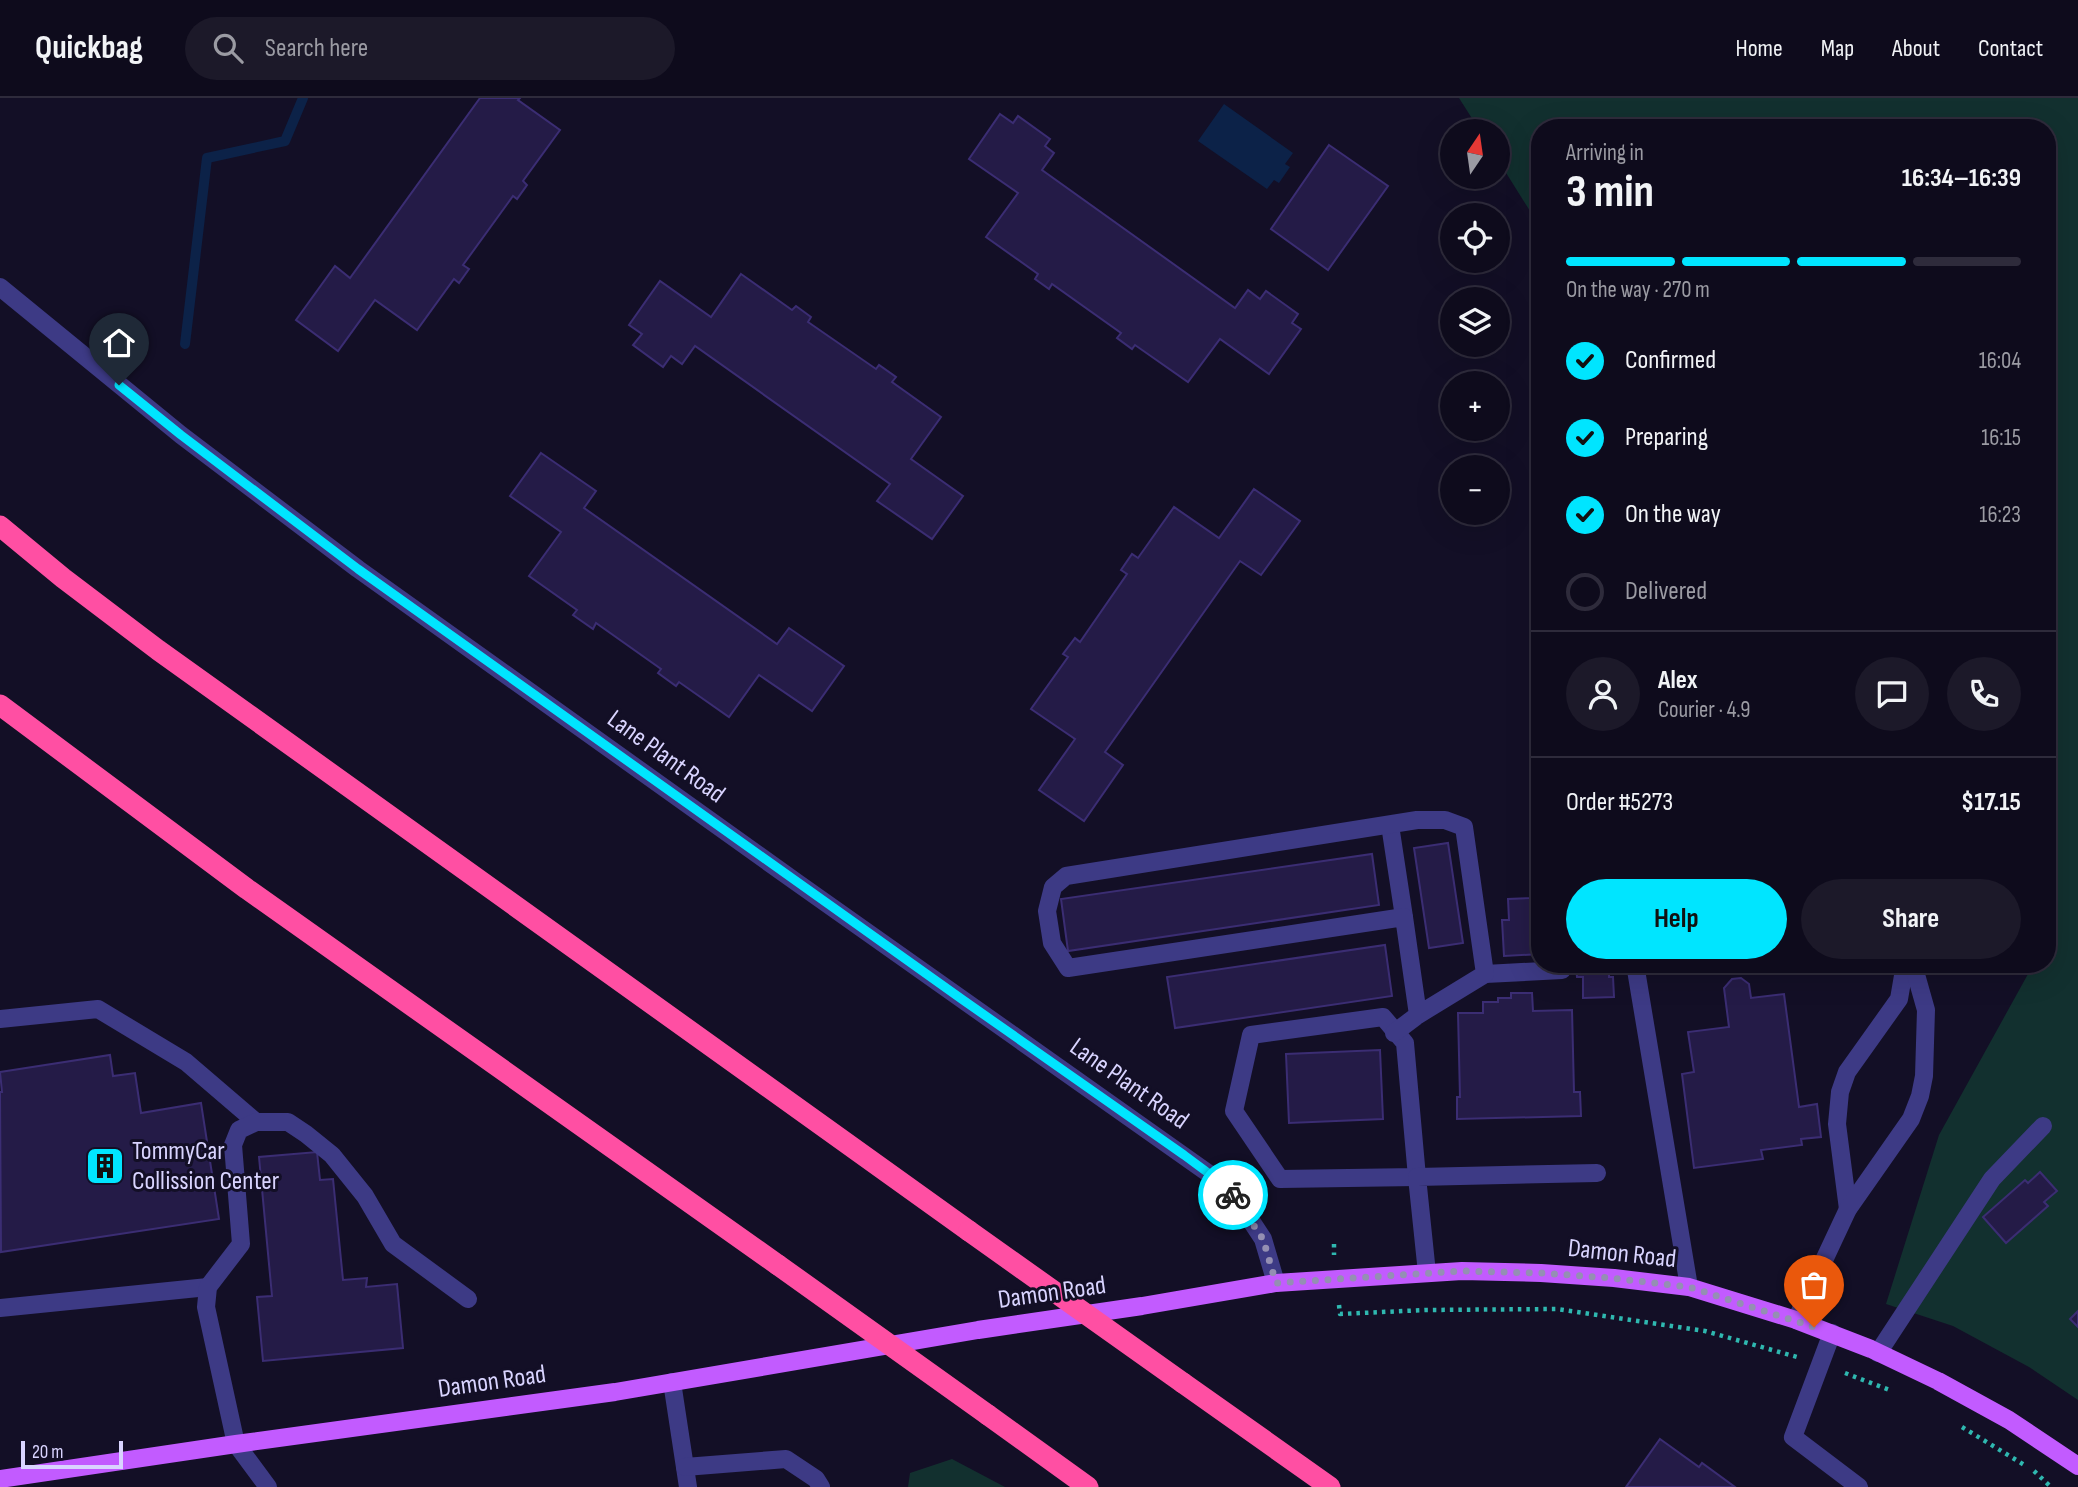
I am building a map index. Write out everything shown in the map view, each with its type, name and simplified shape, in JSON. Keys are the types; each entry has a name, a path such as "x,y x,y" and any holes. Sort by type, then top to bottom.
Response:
{"highway":[{"path":"0,526 158,650 1330,1487"},
{"path":"0,705 247,889 1088,1487"}],"main road":[{"name":"Damon Road","path":"0,1479 546,1402 1276,1283 1462,1271 1541,1273 1689,1287 1796,1320 1878,1353 1974,1400 2049,1445 2078,1466"}],"street":[{"name":"Lane Plant Road","path":"0,287 181,435 358,569 1215,1178 1240,1204 1263,1239 1276,1283"},
{"path":"1404,917 1068,968 1052,943 1047,911 1053,887 1066,876 1417,820 1445,820 1464,827 1485,974"},
{"path":"1390,825 1418,1014"},
{"path":"1394,1033 1418,1014 1485,974 1531,972"},
{"path":"1637,973 1689,1287"},
{"path":"1848,1209 1837,1124 1840,1092 1847,1072 1899,999 1903,973"},
{"path":"1796,1320 1848,1209 1911,1119 1920,1096 1924,1076 1926,1010 1916,973"},
{"path":"0,1019 98,1009 186,1062 256,1122"},
{"path":"1427,1273 1417,1177 1405,1043 1383,1017 1251,1035 1234,1111 1280,1179 1417,1177 1597,1173"},
{"path":"268,1487 236,1444 206,1307 208,1287 241,1244 233,1145 239,1130 256,1122 288,1122 332,1155 365,1196 393,1244 468,1299"},
{"path":"1878,1353 1992,1179 2043,1126"},
{"path":"0,1308 208,1287"},
{"path":"1832,1333 1793,1437 1859,1487"},
{"path":"672,1382 688,1487"},
{"path":"685,1468 786,1459 816,1479 821,1487"}],"path":[{"path":"1335,1280 1340,1314 1556,1309 1705,1331 1821,1364 1894,1392"},
{"path":"1953,1422 2035,1471 2051,1487"}],"green space":[{"path":"1459,98 2078,98 2078,1400 2029,1367 1953,1326 1886,1304 1939,1135 2028,973 2056,973 2056,119 1531,119 1531,213 1510,179 1510,119 1472,119"},
{"path":"952,1459 1005,1487 908,1487 910,1473"}],"water":[{"path":"1224,104 1293,153 1285,164 1290,167 1279,183 1274,180 1267,189 1198,141"}],"building":[{"path":"480,98 520,98 518,100 560,130 523,181 527,185 517,199 513,196 463,265 469,269 459,283 454,279 417,330 375,300 338,351 296,320 335,266 350,278"},
{"path":"1000,114 1013,123 1018,116 1050,139 1045,146 1054,153 1042,170 1235,308 1248,290 1260,299 1266,291 1298,314 1292,323 1301,329 1269,374 1220,339 1188,382 1135,345 1132,349 1117,338 1121,333 1052,284 1049,289 1035,279 1038,274 986,237 1018,193 969,159"},
{"path":"1329,145 1388,186 1328,270 1271,229"},
{"path":"741,274 792,310 796,306 811,317 808,322 876,369 879,365 896,377 892,382 941,417 911,459 963,496 932,539 877,501 890,484 695,346 682,364 671,356 663,367 633,345 642,334 629,325 660,281 711,317"},
{"path":"541,453 596,491 584,508 777,644 789,628 844,666 812,711 759,675 729,717 679,682 676,686 658,673 661,669 596,623 593,629 573,615 577,610 529,576 561,532 510,496"},
{"path":"1254,489 1300,521 1261,575 1240,561 1105,752 1123,765 1084,821 1039,790 1075,739 1031,709 1068,657 1063,654 1075,638 1080,642 1127,574 1121,570 1132,554 1138,558 1174,507 1219,538"},
{"path":"1448,843 1463,943 1429,948 1414,848"},
{"path":"1372,854 1379,905 1068,951 1061,899"},
{"path":"1531,888 1531,954 1504,956 1502,920 1509,920 1508,899 1530,898"},
{"path":"1385,945 1392,996 1175,1028 1167,977"},
{"path":"1577,973 1609,973 1609,977 1613,977 1614,997 1583,998 1583,977 1577,977"},
{"path":"1741,978 1749,984 1751,998 1784,994 1799,1107 1817,1104 1821,1137 1801,1139 1802,1145 1761,1150 1763,1159 1694,1168 1682,1074 1694,1072 1688,1032 1729,1027 1724,988 1732,979"},
{"path":"1511,993 1532,993 1533,1011 1572,1010 1574,1092 1580,1092 1581,1116 1457,1119 1457,1097 1460,1097 1458,1013 1483,1013 1483,1002 1498,1002 1498,998 1511,998"},
{"path":"1380,1050 1383,1119 1289,1123 1286,1054"},
{"name":"TommyCar Collission Center","path":"110,1055 113,1076 135,1073 141,1113 201,1103 219,1219 1,1252 0,1072"},
{"path":"317,1152 320,1180 333,1179 343,1280 367,1278 366,1287 397,1284 403,1348 263,1361 257,1297 272,1296 259,1157"},
{"path":"2040,1172 2057,1191 2044,1202 2048,1206 2006,1243 1983,1217 2025,1180 2028,1183"},
{"path":"2078,1311 2078,1327 2070,1319"},
{"path":"1660,1439 1699,1467 1702,1463 1735,1487 1626,1487"}],"waterway":[{"path":"185,344 207,158 285,141 303,98"}],"way so far":[{"path":"1233,1195 1263,1239 1276,1283 1462,1271 1611,1278 1689,1287 1814,1327"}],"place":[{"name":"TommyCar Collission Center","path":"105,1166"}],"route":[{"path":"119,385 358,569 1184,1155 1233,1195"}]}
